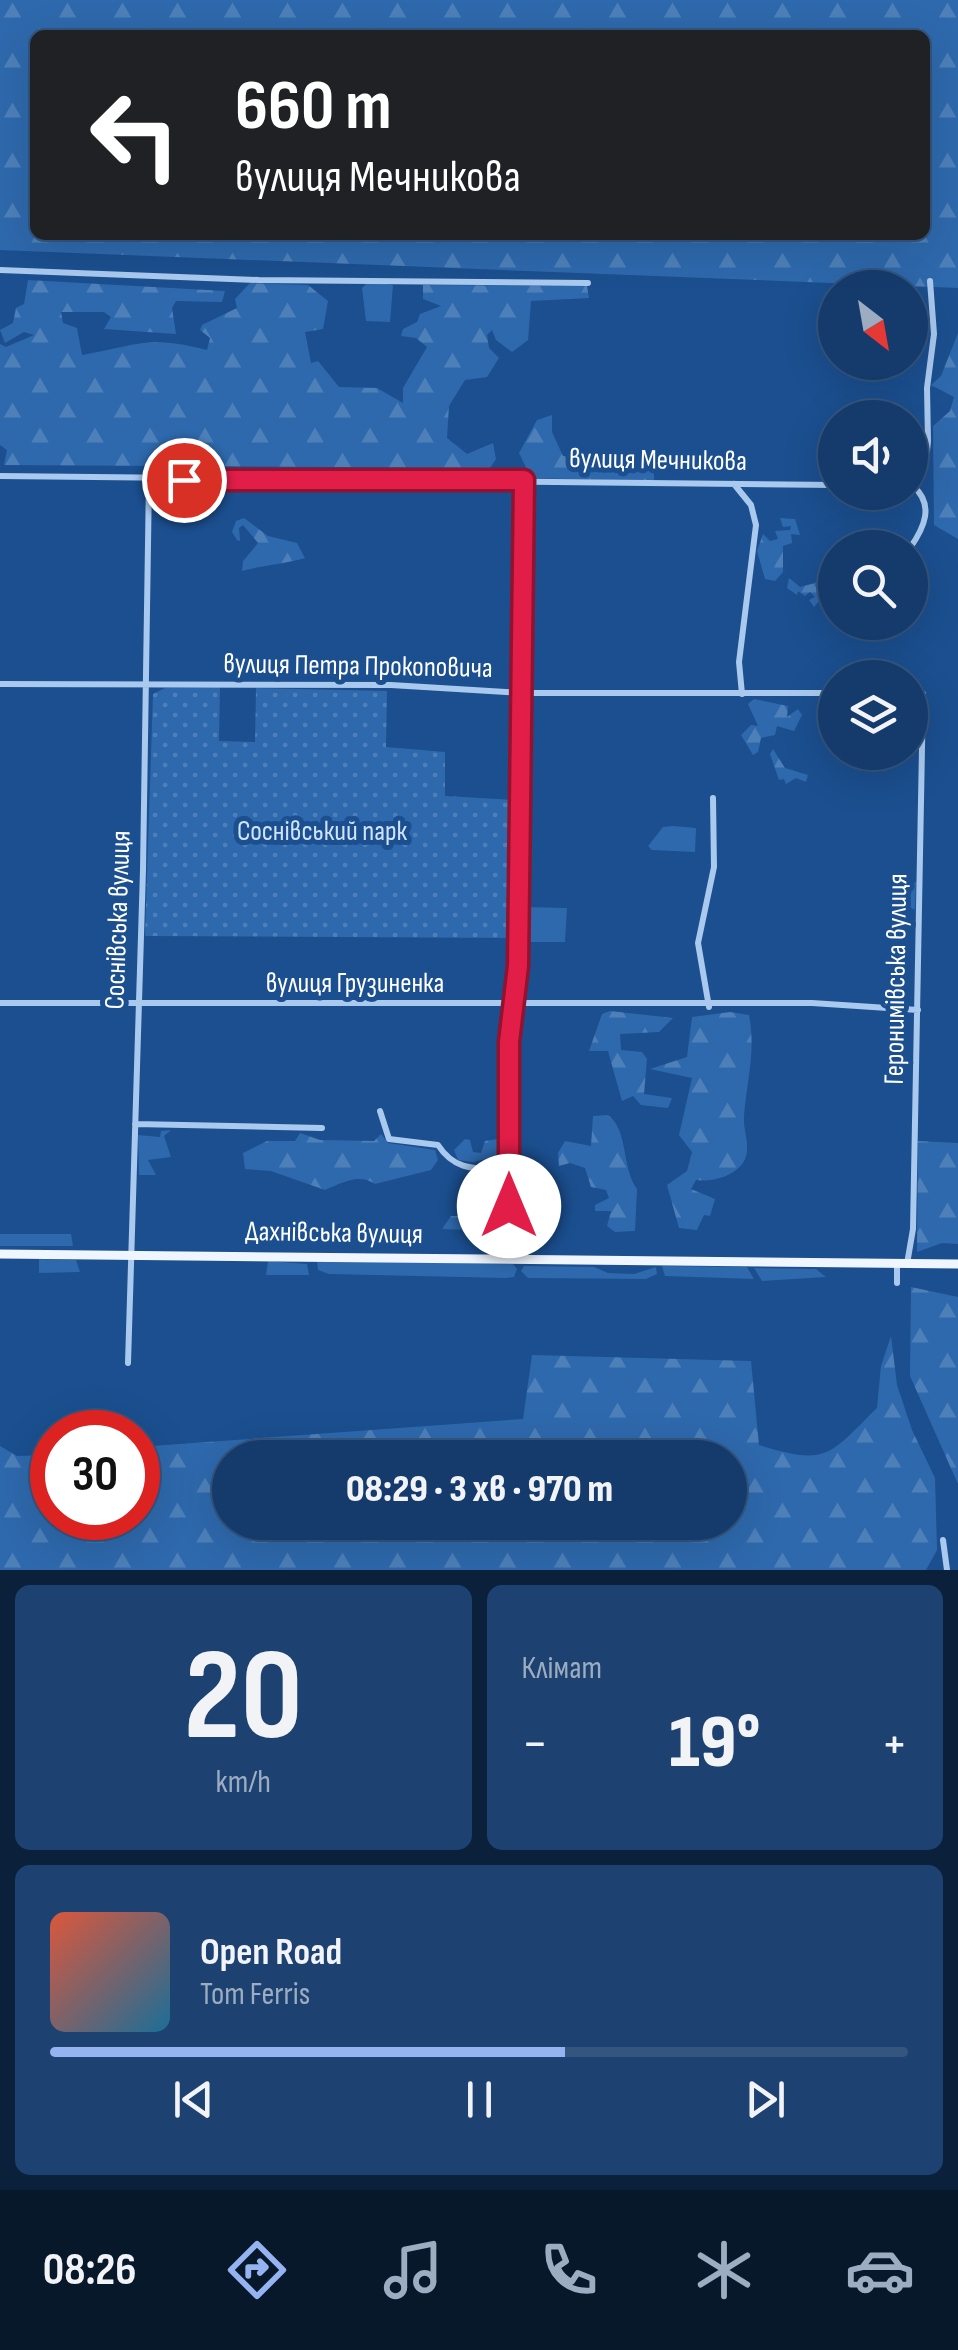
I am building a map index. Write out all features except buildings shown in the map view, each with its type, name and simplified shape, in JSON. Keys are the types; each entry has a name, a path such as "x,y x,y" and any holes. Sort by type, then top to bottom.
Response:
{"main road":[{"name":"Дахнівська вулиця","path":"0,1254 958,1264"}],"street":[{"path":"0,270 259,280 588,282"},
{"path":"927,400 934,334 930,281"},
{"name":"вулиця Мечникова","path":"0,476 818,485"},
{"name":"Соснівська вулиця","path":"128,1362 149,479"},
{"path":"508,1259 509,1042 514,1006 524,480"},
{"path":"733,484 752,505 756,525 739,662 742,694"},
{"name":"вулиця Петра Прокоповича","path":"0,684 391,685 522,693 818,693"},
{"name":"Геронимівська вулиця","path":"898,1283 913,1229 922,770"},
{"path":"709,1006 698,943 714,866 713,798"},
{"name":"вулиця Грузиненка","path":"0,1003 812,1004 918,1010"},
{"path":"380,1110 389,1139 438,1145 454,1164 464,1168 509,1170"},
{"path":"135,1124 322,1128"},
{"path":"943,1540 946,1570"}],"green space":[{"path":"0,0 958,0 958,288 928,287 928,270 818,270 818,282 0,250"},
{"path":"28,280 225,291 222,302 176,301 172,308 176,334 104,329 111,317 104,312 61,312 63,323 77,328 82,355 156,342 207,350 210,338 200,330 202,325 237,308 235,299 250,283 308,285 328,301 323,329 305,332 311,363 318,361 339,387 377,388 403,403 403,388 427,347 416,338 401,336 403,329 417,322 420,314 441,306 423,299 423,285 587,286 589,298 531,301 528,340 512,352 496,340 492,330 487,335 489,348 499,358 487,377 465,380 449,406 447,438 467,454 493,443 496,459 490,468 4,465 7,450 0,445 0,344 6,347 34,335 24,332 5,343 0,330 13,323 16,308 24,304"},
{"path":"368,282 393,285 390,322 366,321 362,288"},
{"path":"958,333 958,539 934,525 933,426 950,411 954,397 931,385 941,376"},
{"path":"552,415 552,432 563,456 637,461 645,449 654,451 654,481 531,478 519,453 537,420"},
{"path":"244,518 268,536 297,543 305,558 242,571 243,561 258,543 243,525 239,528 240,541 232,532 236,521"},
{"path":"780,518 795,519 800,535 791,534 792,543 783,546 783,572 775,581 765,579 757,551 763,534 770,541 778,539 775,531 790,530 791,526 783,527"},
{"path":"818,577 818,602 814,607 809,600 815,597 810,592 805,596 798,591 797,595 787,588 789,578 800,587 815,583"},
{"name":"Соснівський парк","path":"220,687 219,741 255,742 256,688 387,691 386,747 445,752 445,796 513,800 512,938 145,936 153,694 165,688"},
{"path":"754,699 788,706 787,717 798,709 802,715 794,731 777,726 775,735 761,738 758,752 753,755 741,735 751,725 758,726 748,704"},
{"path":"773,749 785,768 808,775 806,782 796,778 786,784 784,779 779,780 770,754"},
{"path":"663,827 696,828 695,852 652,850 648,846"},
{"path":"916,882 915,910 890,897 889,885 909,886"},
{"path":"525,907 567,908 565,942 524,942"},
{"path":"610,1011 673,1018 659,1032 620,1034 621,1050 642,1052 647,1059 644,1094 672,1098 668,1108 641,1105 633,1096 622,1101 608,1051 589,1051 602,1014"},
{"path":"730,1012 749,1015 751,1028 744,1120 746,1156 730,1174 696,1180 691,1189 715,1199 710,1216 704,1215 697,1230 679,1228 667,1185 687,1171 692,1152 679,1135 692,1078 650,1069 687,1057 692,1017"},
{"path":"608,1115 619,1130 637,1189 635,1231 615,1232 607,1226 611,1211 595,1211 595,1205 609,1198 606,1190 591,1187 585,1168 570,1163 559,1166 558,1153 565,1141 591,1146 593,1116"},
{"path":"171,1130 164,1136 171,1157 148,1160 156,1175 139,1175 138,1135 160,1137 161,1131"},
{"path":"300,1133 320,1140 374,1141 381,1134 388,1143 435,1150 438,1160 431,1170 375,1184 363,1179 350,1180 325,1190 271,1171 245,1169 243,1153 267,1141 295,1141"},
{"path":"465,1139 470,1140 473,1152 481,1153 485,1141 498,1139 503,1155 473,1162 458,1160 454,1150"},
{"path":"918,1141 958,1143 958,1244 942,1243 917,1252"},
{"path":"477,1205 497,1210 497,1222 473,1224 468,1230 442,1229 451,1216 471,1216"},
{"path":"0,1234 71,1234 73,1246 0,1246"},
{"path":"39,1259 76,1260 80,1272 39,1273"},
{"path":"268,1261 307,1264 309,1275 266,1275"},
{"path":"317,1261 513,1264 517,1269 514,1277 506,1278 329,1274 318,1270"},
{"path":"524,1266 594,1267 608,1273 634,1274 656,1267 657,1274 646,1279 528,1278 521,1271"},
{"path":"662,1266 747,1267 754,1279 665,1276"},
{"path":"754,1268 816,1269 826,1277 762,1281"},
{"path":"911,1287 958,1297 958,1484 910,1376"},
{"path":"891,1336 897,1385 912,1430 935,1478 937,1550 926,1570 0,1570 0,1446 17,1456 30,1456 30,1540 160,1540 160,1445 212,1442 212,1540 747,1540 747,1440 234,1440 523,1419 532,1355 751,1361 759,1445 800,1455 826,1452 836,1446 877,1408 881,1366"}],"route":[{"path":"184,480 524,480 518,966 509,1042 509,1206"}]}
